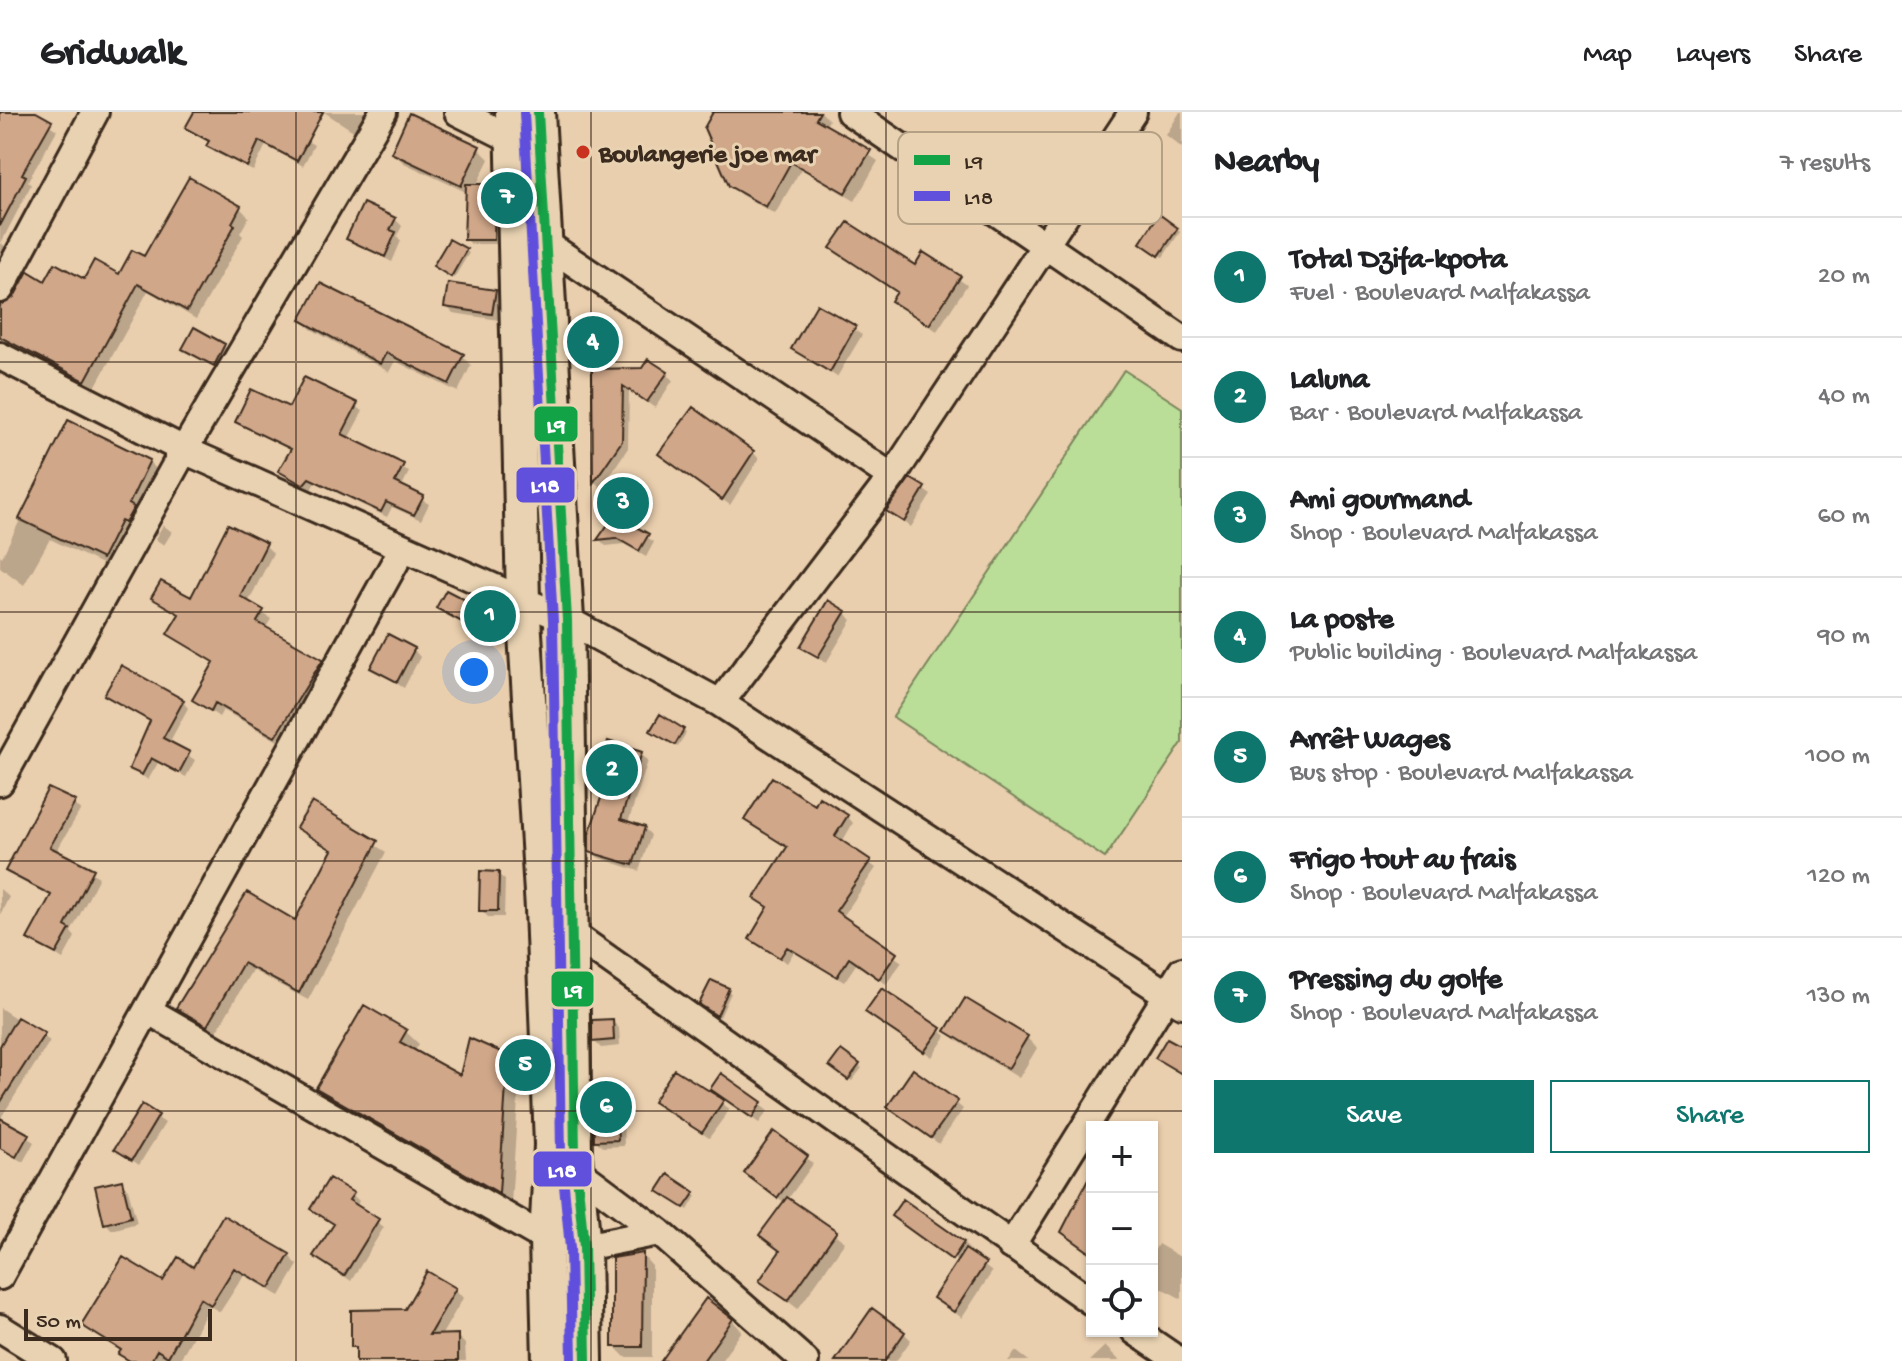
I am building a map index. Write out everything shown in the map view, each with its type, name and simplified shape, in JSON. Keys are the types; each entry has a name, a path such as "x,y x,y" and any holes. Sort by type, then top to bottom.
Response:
{"main road":[{"path":"538,112 567,620 570,934 586,1361"},
{"path":"513,126 523,601 542,909 551,1145 546,1239 549,1361"}],"street":[{"path":"0,289 95,112"},
{"path":"0,782 6,756 383,112"},
{"path":"458,112 513,126"},
{"path":"850,112 898,145"},
{"path":"1120,132 1133,112"},
{"path":"516,223 892,477"},
{"path":"1014,224 1182,339"},
{"path":"720,703 892,477 1060,224"},
{"path":"0,356 184,450 567,620 720,703 1174,998"},
{"path":"0,1276 403,548"},
{"path":"542,909 570,934 1086,1298"},
{"path":"1011,1246 1174,998 1182,971"},
{"path":"149,1011 546,1239 584,1247 659,1232"},
{"path":"551,1145 577,1173 659,1232 795,1356"},
{"path":"0,1328 53,1361"},
{"path":"1144,1337 1179,1361"}],"green space":[{"path":"1124,370 1182,408 1182,743 1105,858 893,717"}],"building":[{"path":"0,112 36,112 52,121 22,174 26,176 0,226"},
{"path":"194,112 323,112 297,161 259,141 247,167 206,146 209,141 185,128"},
{"path":"713,112 820,112 816,119 871,150 845,193 791,162 766,207 729,186 704,128"},
{"path":"409,113 480,146 461,186 391,153"},
{"path":"189,177 241,206 232,223 235,225 187,311 138,284 85,381 0,337 0,305 14,297 28,271 45,281 55,263 84,279 94,260 119,274 132,250 144,256"},
{"path":"466,184 495,184 494,240 464,240"},
{"path":"363,203 396,218 390,230 396,232 385,257 346,239"},
{"path":"1162,216 1178,228 1159,256 1140,243 1152,224 1162,224"},
{"path":"848,222 915,265 923,252 961,276 929,325 891,301 897,292 830,248"},
{"path":"449,239 467,249 451,277 433,266"},
{"path":"320,283 464,354 449,384 386,353 380,364 300,320"},
{"path":"448,283 496,290 492,314 444,307"},
{"path":"817,304 856,326 830,372 791,349"},
{"path":"194,327 225,344 214,366 182,349"},
{"path":"648,359 668,372 647,402 623,386 622,441 593,483 592,369 642,368"},
{"path":"304,377 358,403 342,434 404,464 395,482 424,496 414,515 386,502 381,512 309,478 303,485 278,471 291,449 235,422 251,389 289,407"},
{"path":"693,407 754,451 722,500 658,454"},
{"path":"68,420 150,460 129,504 134,507 125,523 121,521 102,559 19,519"},
{"path":"910,478 925,487 904,522 886,511"},
{"path":"626,499 627,522 649,534 639,551 616,538 597,540"},
{"path":"228,524 267,543 240,596 264,610 257,622 323,659 275,737 215,703 211,711 192,700 214,662 167,634 179,614 151,598 161,581 191,597"},
{"path":"446,590 481,608 471,627 436,608"},
{"path":"828,600 846,611 818,657 800,647"},
{"path":"388,634 415,648 397,682 370,668"},
{"path":"121,665 184,700 163,738 190,752 179,773 151,758 142,775 129,769 150,721 104,695"},
{"path":"660,714 684,729 675,745 650,731"},
{"path":"608,741 642,752 621,819 645,827 633,865 589,852 589,834 604,789 594,786"},
{"path":"772,777 815,805 819,797 848,815 835,836 871,860 836,911 897,953 879,979 849,958 837,977 787,947 780,958 749,939 768,907 754,898 787,847 744,820"},
{"path":"48,788 76,801 50,847 94,869 65,926 70,929 56,954 27,939 51,895 5,871"},
{"path":"312,802 378,841 299,993 243,963 207,1026 176,1008 247,892 295,920 332,850 296,828"},
{"path":"480,871 499,872 498,911 479,911"},
{"path":"711,980 729,988 717,1016 699,1004"},
{"path":"882,988 941,1028 924,1052 865,1012"},
{"path":"965,998 1028,1036 1008,1069 945,1031"},
{"path":"364,1005 407,1030 400,1042 460,1075 469,1038 508,1055 499,1193 316,1088"},
{"path":"17,1017 45,1033 0,1103 0,1046"},
{"path":"613,1019 614,1040 592,1042 592,1020"},
{"path":"1167,1038 1182,1046 1182,1074 1155,1058"},
{"path":"841,1050 860,1064 848,1080 829,1066"},
{"path":"674,1069 724,1100 702,1133 653,1102"},
{"path":"913,1069 958,1101 931,1138 887,1107"},
{"path":"721,1073 762,1102 752,1118 710,1089"},
{"path":"615,1084 618,1140 594,1141 593,1086"},
{"path":"142,1104 159,1115 132,1160 114,1149"},
{"path":"0,1118 29,1134 16,1157 0,1148"},
{"path":"774,1131 808,1156 777,1198 744,1173"},
{"path":"668,1174 695,1192 684,1208 657,1191"},
{"path":"329,1178 354,1193 349,1200 379,1219 344,1276 313,1256 334,1224 310,1209"},
{"path":"122,1180 131,1217 104,1224 95,1186"},
{"path":"1086,1184 1086,1250 1061,1232"},
{"path":"787,1197 837,1231 788,1301 759,1281 780,1251 759,1235"},
{"path":"903,1199 964,1242 952,1260 891,1216"},
{"path":"223,1215 290,1254 270,1288 234,1268 211,1305 200,1298 168,1357 157,1350 151,1361 130,1361 118,1354 121,1350 81,1325 123,1257 163,1281 178,1257 193,1267"},
{"path":"965,1249 986,1263 954,1312 933,1298"},
{"path":"643,1253 642,1347 612,1347 612,1258"},
{"path":"427,1271 456,1288 429,1335 458,1334 458,1361 356,1361 356,1347 351,1347 351,1310 405,1309"},
{"path":"706,1298 733,1319 703,1361 661,1361"},
{"path":"872,1308 905,1332 885,1361 835,1361"}],"transit line":[{"name":"L9","path":"538,112 567,620 575,1154 584,1247 586,1361"},
{"name":"L18","path":"524,113 553,621 561,1154 570,1248 572,1361"}],"place":[{"name":"Boulangerie joe mar","path":"583,152"},
{"name":"Pressing du golfe","path":"507,198"},
{"name":"La poste","path":"593,342"},
{"name":"Ami gourmand","path":"623,503"},
{"name":"Total Dzifa-kpota","path":"490,616"},
{"name":"Laluna","path":"612,770"},
{"name":"Arrêt Wages","path":"525,1065"},
{"name":"Frigo tout au frais","path":"606,1107"}]}
